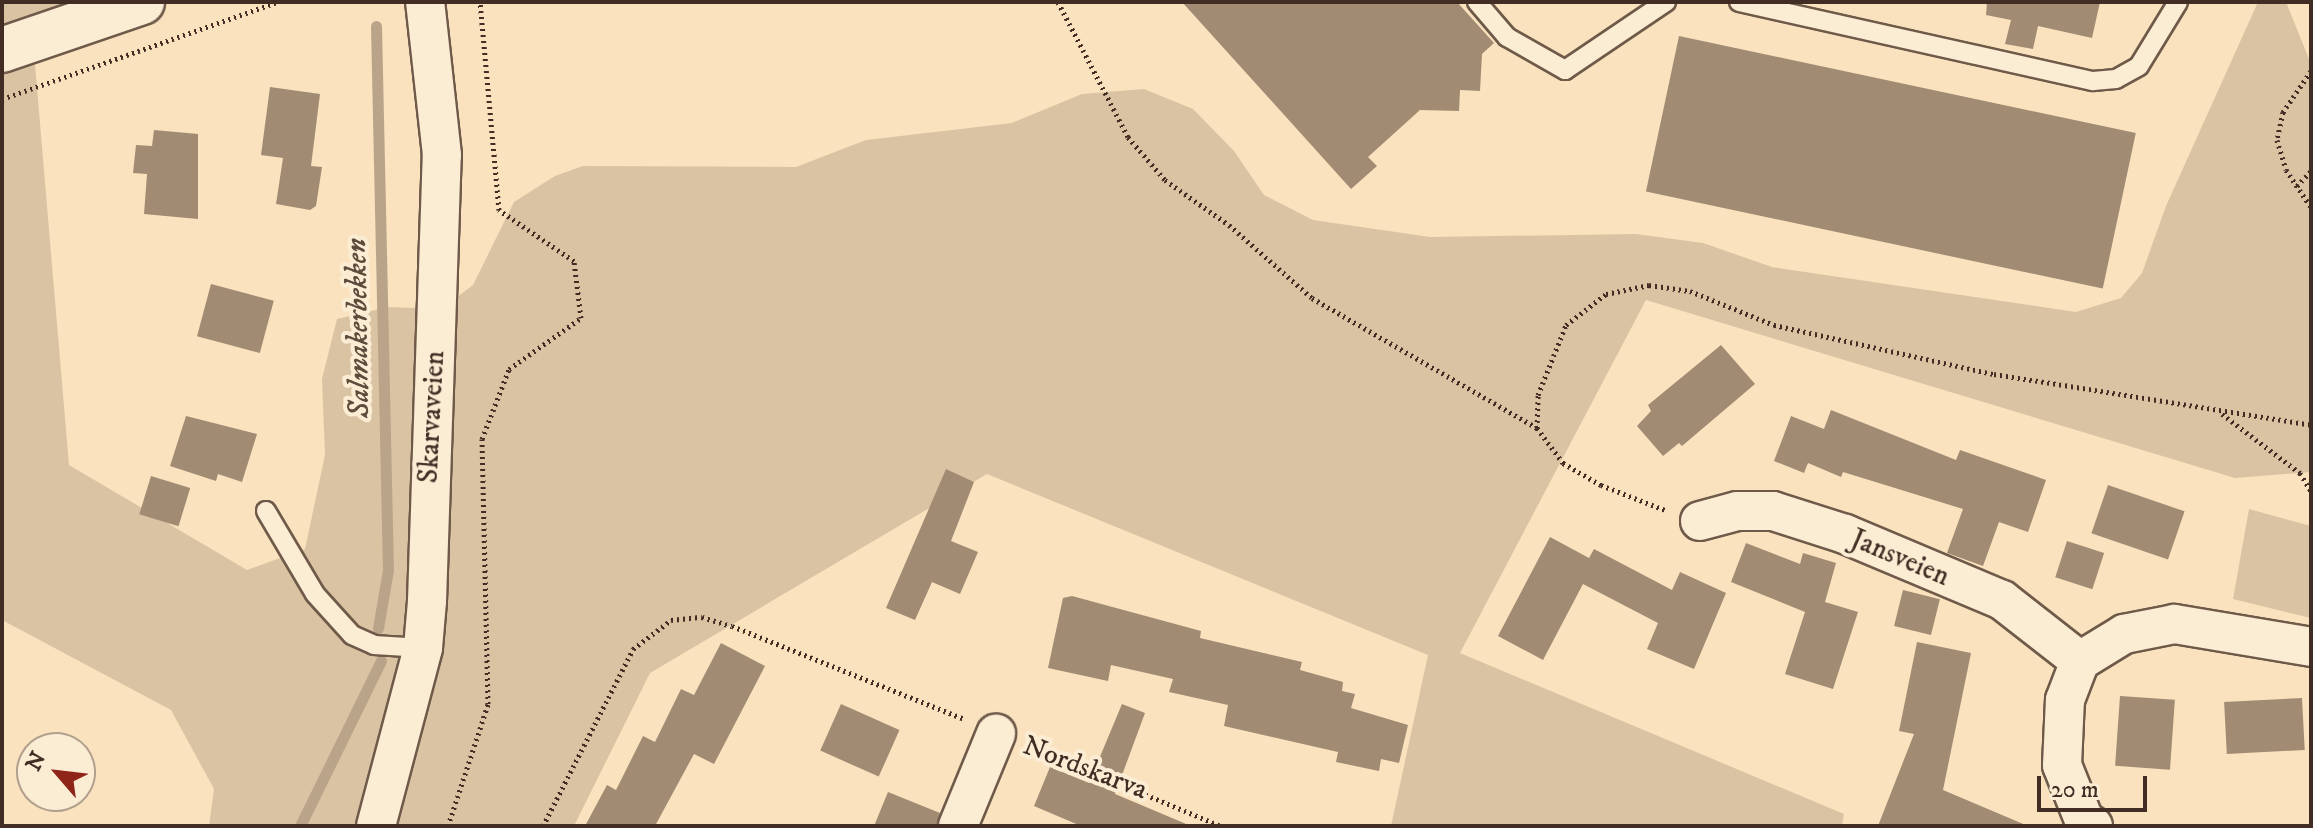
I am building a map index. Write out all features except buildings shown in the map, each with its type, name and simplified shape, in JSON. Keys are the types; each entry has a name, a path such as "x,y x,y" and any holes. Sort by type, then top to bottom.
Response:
{"main road":[{"path":"2,50 142,2"}],"street":[{"name":"Skarvaveien","path":"376,826 423,648 442,155 425,2"},
{"name":"Jansveien","path":"1700,521 1738,511 1773,511 1845,534 2002,600 2080,661"},
{"path":"2093,826 2084,820 2062,765 2065,700 2080,661 2124,634 2174,624 2311,647"},
{"name":"Nordskarva","path":"958,826 996,734"}],"lane":[{"path":"1477,2 1507,37 1565,70 1666,2"},
{"path":"1739,2 2093,81 2116,79 2139,66 2178,2"},
{"path":"266,511 315,594 352,635 374,645 423,648"}],"path":[{"path":"2,99 277,2"},
{"path":"448,826 488,704 482,439 509,369 581,318 574,261 499,210 480,2"},
{"path":"1058,2 1128,137 1165,180 1229,225 1312,298 1537,428 1563,463 1601,485 1700,521"},
{"path":"2311,71 2283,112 2277,140 2297,186 2311,207"},
{"path":"2297,186 2311,171"},
{"path":"1537,428 1538,395 1566,325 1606,294 1649,285 1690,291 1774,325 1994,374 2311,425"},
{"path":"2220,412 2300,473 2311,491"},
{"path":"543,826 633,649 671,620 702,617 732,626 996,734"},
{"name":"Nordskarva","path":"996,734 1221,826"}],"shaded area":[{"path":"2,2 142,2 33,41 69,465 247,570 305,549 325,455 322,379 337,319 388,307 441,309 473,285 514,202 555,176 583,166 796,167 866,140 1012,123 1082,94 1144,89 1193,109 1234,151 1264,195 1313,220 1430,237 1636,234 1703,243 1772,267 2076,312 2121,298 2142,273 2166,206 2258,2 2286,2 2311,64 2311,472 2235,478 1646,300 1460,653 1844,814 1842,826 1391,826 1428,655 987,474 650,673 574,826 209,826 214,789 171,710 2,620"},
{"path":"2249,509 2311,526 2311,618 2233,599"}],"waterway":[{"name":"Salmakerbekken","path":"376,26 388,570 378,628"},
{"path":"300,826 381,661"}]}
